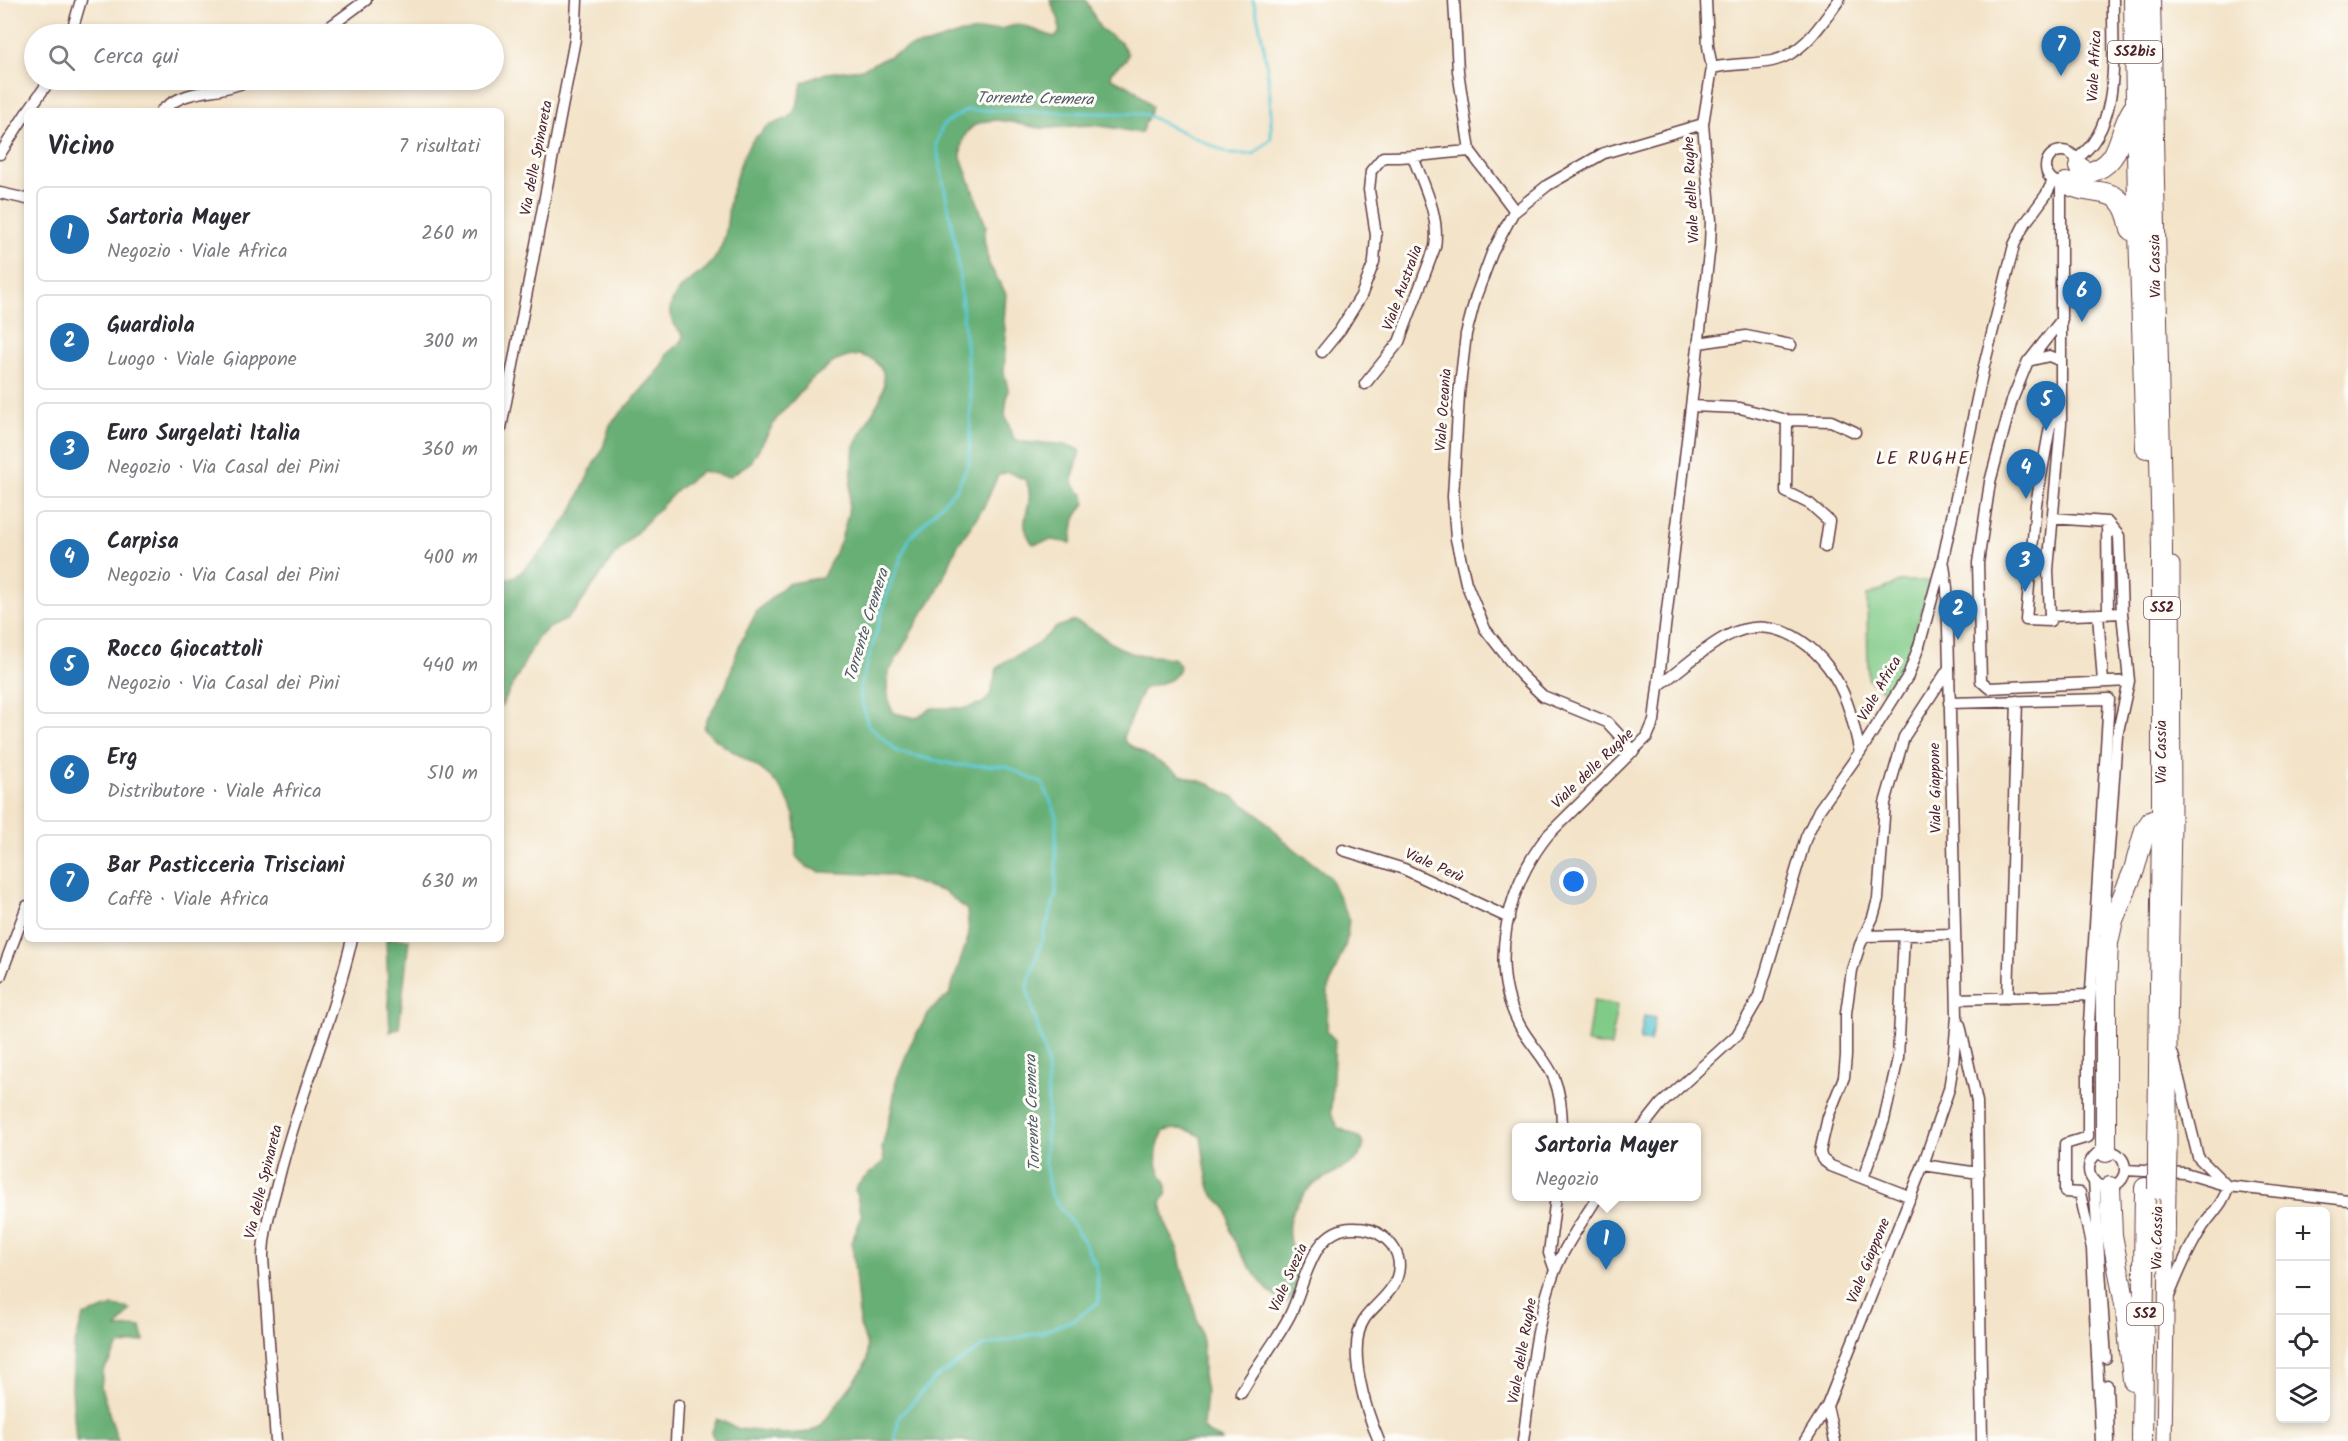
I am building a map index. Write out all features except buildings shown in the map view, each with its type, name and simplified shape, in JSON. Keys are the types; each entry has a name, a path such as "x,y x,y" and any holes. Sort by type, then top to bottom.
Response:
{"highway":[{"name":"SS2bis","path":"2134,0 2136,105"},
{"name":"SS2bis","path":"2150,0 2151,63"},
{"name":"Via Cassia","path":"2146,1438 2158,1153 2162,821 2162,548 2151,63"},
{"path":"2077,163 2088,173 2100,170 2116,155 2128,116 2136,105"},
{"name":"Via Cassia","path":"2136,105 2150,550 2151,820 2158,1153"},
{"path":"2060,182 2075,189 2103,191 2113,195 2124,206 2140,262"},
{"path":"2154,202 2164,228 2168,374"},
{"path":"2103,1152 2108,943 2113,920 2134,870 2145,830 2151,820"},
{"path":"2102,1184 2126,1310 2136,1421 2146,1438"}],"street":[{"path":"74,24 81,0"},
{"path":"334,24 366,0"},
{"name":"Via delle Spinareta","path":"504,412 573,50 578,18 577,0"},
{"path":"1454,0 1458,71 1470,151 1515,211"},
{"name":"Viale delle Rughe","path":"1562,1123 1562,1111 1554,1076 1519,1025 1508,999 1503,960 1504,938 1524,874 1534,851 1647,737 1654,721 1710,245 1711,221 1703,124 1712,68 1708,46 1706,0"},
{"path":"1712,68 1729,64 1772,61 1790,55 1809,40 1839,0"},
{"name":"Viale Africa","path":"1646,1123 1661,1104 1737,1035 1750,1015 1758,999 1806,837 1820,810 1908,676 1919,646 1943,559 1984,366 2014,245 2024,225 2046,195 2060,182 2074,178 2077,163 2090,150 2108,111 2111,93 2112,0"},
{"path":"30,108 43,90"},
{"path":"165,108 182,96 219,90"},
{"path":"0,154 24,117"},
{"name":"Viale Oceania","path":"1634,751 1607,722 1543,696 1521,675 1485,629 1466,583 1456,539 1454,497 1459,394 1467,334 1476,296 1492,253 1515,211 1548,185 1604,153 1703,124"},
{"path":"1322,352 1340,330 1360,296 1374,262 1376,235 1369,189 1371,171 1383,157 1413,157 1428,153 1470,151"},
{"path":"2061,423 2051,421 2036,504 2026,620 2050,621 2048,570 2061,423 2060,182 2047,173 2046,168 2052,154 2059,151 2067,152 2077,163"},
{"name":"Viale Australia","path":"1365,384 1399,342 1435,247 1437,233 1435,218 1413,157"},
{"path":"0,193 24,198"},
{"path":"2062,319 2028,361 2012,400 1990,482 1978,562 1981,681 1989,688 2129,681"},
{"path":"1699,343 1746,336 1791,345"},
{"path":"2028,361 2049,356 2061,361"},
{"path":"2158,1153 2169,1036 2173,822 2172,545 2168,374"},
{"path":"1691,406 1740,408 1787,420 1831,421 1855,432"},
{"path":"1787,420 1786,492 1810,504 1829,521 1825,547"},
{"path":"2052,518 2107,522 2119,536 2122,613 2129,681 2117,736 2101,961 2103,1152"},
{"path":"2103,682 2107,522"},
{"name":"Viale Giappone","path":"1805,1441 1827,1406 1911,1197 1949,1089 1953,1064 1957,999 1947,588 1943,559"},
{"path":"2050,616 2122,613"},
{"path":"1658,686 1725,637 1751,628 1774,629 1798,638 1823,658 1847,702 1860,752"},
{"path":"1911,1197 1827,1164 1820,1152 1828,1118 1844,1077 1850,983 1857,953 1877,905 1886,803 1904,737 1949,668"},
{"path":"1950,703 2109,699 2090,995 2088,1137 2065,1144 2065,1192 2080,1193 2092,1249 2102,1441"},
{"path":"2008,998 2017,701"},
{"name":"Viale Perù","path":"1343,850 1404,869 1509,918"},
{"path":"0,977 24,914"},
{"path":"1864,936 1954,934"},
{"path":"1863,1178 1884,1120 1898,1058 1904,935"},
{"name":"Via delle Spinareta","path":"276,1441 263,1258 265,1232 286,1149 344,974 351,942"},
{"path":"1957,999 2090,995"},
{"name":"Viale Giappone","path":"1957,1016 1975,1088 1979,1173 1982,1441"},
{"path":"2169,1036 2198,1157 2228,1186"},
{"path":"2102,1184 2120,1181 2125,1170 2122,1159 2117,1155 2103,1152 2094,1156 2089,1171 2102,1184 2102,1273 2109,1441"},
{"path":"2185,1173 2198,1157"},
{"path":"1923,1165 1979,1173"},
{"path":"2125,1170 2185,1173 2228,1186 2348,1200"},
{"path":"2168,1298 2189,1249 2204,1224 2222,1203 2228,1186"},
{"path":"2157,1189 2168,1298 2164,1441"},
{"name":"Viale delle Rughe","path":"1523,1441 1540,1321 1555,1270 1549,1254 1556,1201"},
{"path":"1555,1270 1569,1242 1595,1201"},
{"name":"Viale Svezia","path":"1241,1393 1290,1315 1313,1256 1322,1242 1341,1229 1354,1227 1374,1232 1394,1248 1399,1264 1393,1287 1365,1319 1356,1342 1364,1398 1379,1441"},
{"path":"676,1441 678,1405"},
{"path":"1827,1406 1835,1441"}],"green space":[{"path":"1050,0 1086,0 1100,28 1121,43 1128,54 1126,60 1111,72 1111,78 1133,88 1152,107 1141,133 1092,125 1043,128 992,120 975,125 968,131 962,143 961,157 986,226 984,239 989,264 1006,294 1004,372 1008,389 1005,415 1014,439 1030,443 1062,444 1080,450 1073,480 1077,490 1084,495 1085,503 1075,518 1071,543 1052,540 1033,544 1025,527 1029,498 1026,480 1008,472 998,475 984,507 958,545 936,594 920,617 889,672 887,689 890,706 894,713 916,718 932,708 966,708 983,703 990,696 997,669 1004,662 1036,645 1057,627 1074,621 1128,652 1175,659 1180,666 1174,677 1143,689 1123,737 1126,743 1181,775 1209,784 1235,798 1264,819 1282,839 1329,876 1349,919 1346,943 1328,989 1327,1032 1335,1040 1331,1112 1338,1128 1358,1137 1363,1149 1359,1156 1344,1168 1310,1187 1293,1210 1289,1225 1289,1240 1301,1276 1295,1294 1286,1303 1278,1299 1262,1283 1236,1243 1226,1208 1211,1191 1201,1137 1179,1129 1164,1131 1162,1135 1157,1159 1167,1191 1161,1202 1167,1227 1178,1249 1203,1341 1203,1375 1206,1392 1203,1427 1208,1433 1223,1441 715,1441 712,1432 717,1419 739,1429 786,1434 810,1432 821,1426 861,1372 867,1360 867,1346 860,1325 852,1241 862,1216 855,1189 884,1161 882,1148 896,1081 911,1043 932,1008 949,995 969,935 967,910 945,892 891,875 820,872 807,867 796,857 794,815 777,784 766,773 729,749 704,729 706,721 726,686 739,646 757,611 787,584 823,577 841,540 848,514 854,446 880,399 884,386 883,371 874,360 860,355 834,362 812,379 777,418 751,462 729,477 702,471 677,490 613,557 576,610 566,620 547,629 537,639 504,701 504,581 519,574 547,546 571,513 602,451 610,425 662,367 667,354 682,341 683,335 670,316 672,302 682,287 707,268 718,253 725,237 730,200 746,150 766,127 789,118 797,107 802,83 826,73 862,69 909,47 928,44 962,33 1001,29 1019,24 1054,37 1059,34 1059,20"},
{"path":"1902,581 1930,581 1907,662 1886,693 1868,679 1867,596"},
{"path":"386,942 409,942 399,1028 390,1032"},
{"path":"1593,1001 1617,1005 1611,1047 1587,1043"},
{"path":"113,1306 131,1309 117,1328 141,1327 144,1341 119,1346 103,1371 101,1388 118,1441 76,1441 72,1388 74,1347 83,1316"}],"water":[{"path":"1644,1016 1655,1018 1650,1042 1640,1040"}],"waterway":[{"name":"Torrente Cremera","path":"896,1441 899,1417 934,1379 984,1346 1042,1332 1077,1318 1099,1302 1096,1266 1083,1240 1050,1193 1045,1162 1048,1111 1047,1060 1027,989 1056,894 1056,814 1043,784 1006,766 956,765 898,752 868,725 859,691 890,585 909,539 957,488 969,463 971,399 957,253 936,144 943,125 967,110 1144,114 1230,154 1254,154 1271,139 1271,121 1267,69 1253,0"}],"place":[{"name":"Bar Pasticceria Trisciani","path":"2061,76"},
{"name":"Erg","path":"2082,322"},
{"name":"Rocco Giocattoli","path":"2046,431"},
{"name":"Carpisa","path":"2026,499"},
{"name":"Euro Surgelati Italia","path":"2025,592"},
{"name":"Guardiola","path":"1958,640"},
{"name":"Sartoria Mayer","path":"1606,1270"}],"district":[{"name":"LE RUGHE","path":"1923,459"}]}
